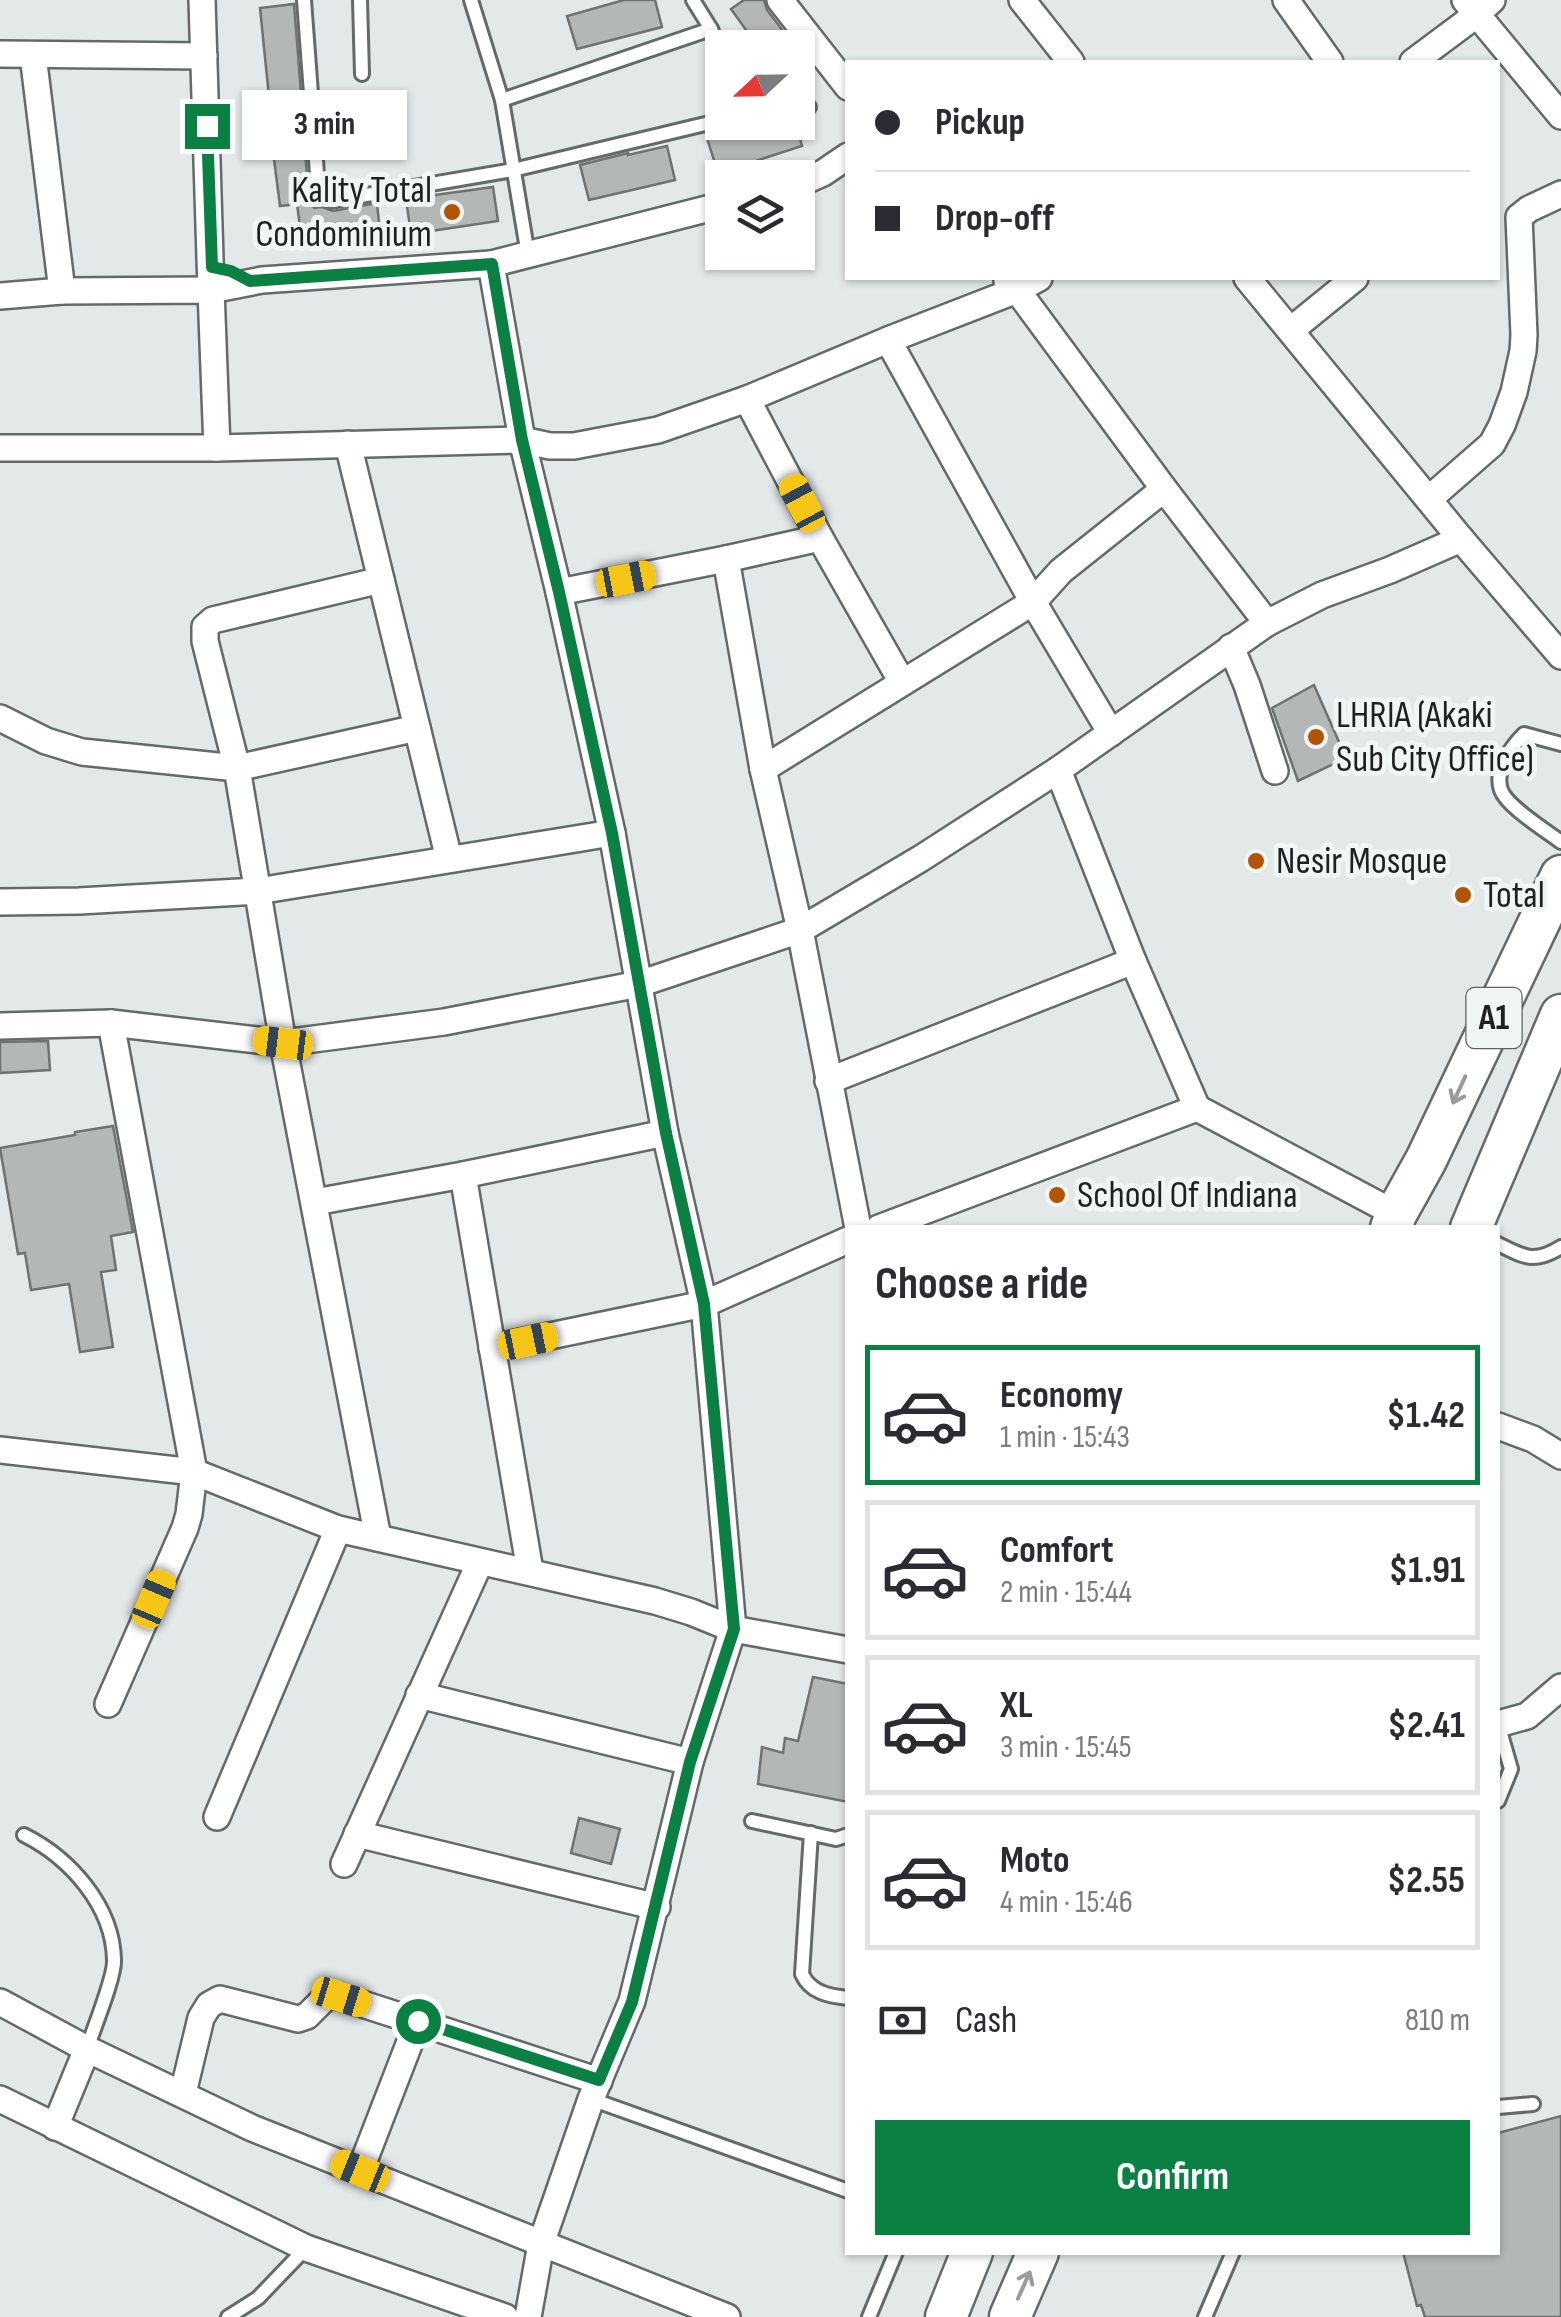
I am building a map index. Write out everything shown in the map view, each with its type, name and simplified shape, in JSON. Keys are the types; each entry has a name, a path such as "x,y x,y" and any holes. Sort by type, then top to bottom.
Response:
{"main road":[{"name":"A1","path":"1393,1221 1561,876"},
{"name":"A1","path":"1472,1225 1561,1015"},
{"path":"946,2317 971,2255"},
{"path":"1010,2317 1037,2255"}],"street":[{"path":"202,0 217,448"},
{"path":"780,0 845,83"},
{"path":"1022,0 1069,60"},
{"path":"1286,0 1329,60"},
{"path":"1415,60 1478,5 1561,116"},
{"path":"0,54 204,56"},
{"path":"34,55 62,291"},
{"path":"815,177 845,158"},
{"path":"1429,499 1492,444 1502,425 1524,351 1519,217 1561,194"},
{"path":"0,296 212,278 237,286 250,281 492,264 705,209"},
{"path":"492,264 522,440 612,833 666,1133 704,1304 734,1629 690,1762 632,2002 595,2090 541,2244 528,2317"},
{"path":"1249,280 1561,656"},
{"path":"1290,330 1352,280"},
{"path":"0,448 217,448 522,440 574,446 658,430 747,399 1020,282 1164,489 1267,623"},
{"path":"888,340 1033,602 1111,733"},
{"path":"747,399 902,682"},
{"path":"348,444 449,859"},
{"path":"763,769 1033,602 1061,571 1164,489"},
{"path":"559,592 820,538"},
{"path":"0,1026 112,1023 283,1043 444,1022 639,984 800,930 1058,770 1267,623 1322,595 1460,539"},
{"path":"726,559 763,769 800,930 857,1225"},
{"path":"378,1538 283,1043 237,768 205,642 205,628 213,620 381,580"},
{"path":"1231,647 1275,770"},
{"path":"0,718 34,736 82,752 237,768 417,728"},
{"path":"1058,770 1133,962 1197,1108 1393,1221"},
{"path":"0,902 258,891 612,833"},
{"path":"828,1081 1133,962"},
{"path":"108,1704 185,1528 194,1472 112,1023"},
{"path":"888,1225 1197,1108"},
{"path":"315,1202 666,1133"},
{"path":"463,1175 530,1572"},
{"path":"492,1348 704,1304 845,1241"},
{"path":"1500,1427 1533,1438 1561,1456"},
{"path":"0,1450 194,1472 338,1528 654,1601 734,1629 845,1649"},
{"path":"217,1818 338,1528"},
{"path":"344,1864 480,1562"},
{"path":"1500,1723 1527,1716 1561,1687"},
{"path":"419,1695 690,1762"},
{"path":"357,1834 656,1908"},
{"path":"183,2093 202,2018 209,2005 220,1999 298,2019 307,2016 328,1995 418,2021 595,2090"},
{"path":"0,2002 87,2049 252,2128 726,2317"},
{"path":"360,2171 418,2021"},
{"path":"55,2127 87,2049"},
{"path":"0,2100 306,2248 505,2317"}],"lane":[{"path":"304,0 318,187 330,201 513,170 705,124"},
{"path":"360,0 362,74"},
{"path":"471,0 502,100 528,255"},
{"path":"502,100 711,29 693,0"},
{"path":"1561,744 1524,734 1512,746 1502,768 1501,790 1561,842"},
{"path":"1500,1245 1524,1258 1546,1257 1561,1248"},
{"path":"1500,1731 1511,1769 1500,1796"},
{"path":"752,1821 836,1839 845,1836"},
{"path":"811,1833 802,1974 806,1985 818,1992 845,1997"},
{"path":"24,1835 48,1847 88,1888 107,1922 114,1964 87,2049"},
{"path":"595,2090 845,2191"},
{"path":"1500,2107 1533,2104"},
{"path":"228,2317 258,2298 306,2248"},
{"path":"869,2317 895,2255"},
{"path":"1205,2317 1232,2255"}],"building":[{"path":"624,0 655,0 662,27 577,49 567,16"},
{"path":"744,0 764,0 782,30 746,30 731,9"},
{"path":"294,4 301,93 269,97 260,8"},
{"path":"303,124 308,188 314,208 333,211 377,203 380,233 302,242 297,204 280,206 270,128"},
{"path":"708,140 800,140 802,146 758,160 714,160"},
{"path":"667,146 675,180 589,200 580,165"},
{"name":"Kality Total Condominium","path":"493,187 498,221 411,234 406,199"},
{"path":"1314,685 1346,758 1298,781 1272,708"},
{"path":"48,1041 50,1070 0,1073 0,1042"},
{"path":"113,1126 133,1232 111,1236 116,1270 101,1272 113,1347 80,1352 69,1284 31,1290 25,1253 18,1254 0,1148"},
{"path":"813,1677 845,1683 845,1801 758,1784 762,1747 783,1753 785,1738 798,1741"},
{"path":"579,1818 620,1829 611,1864 571,1853"},
{"path":"1561,2116 1561,2317 1425,2317 1421,2305 1417,2306 1404,2255 1500,2255 1500,2132"}],"place":[{"name":"Kality Total Condominium","path":"452,212"},
{"name":"LHRIA (Akaki Sub City Office)","path":"1316,737"},
{"name":"Nesir Mosque","path":"1256,861"},
{"name":"Total","path":"1463,895"},
{"name":"School Of Indiana","path":"1057,1195"}],"route":[{"path":"207,126 212,267 250,281 492,264 522,440 612,833 666,1133 704,1304 734,1629 690,1762 632,2002 599,2080 418,2021"}]}
